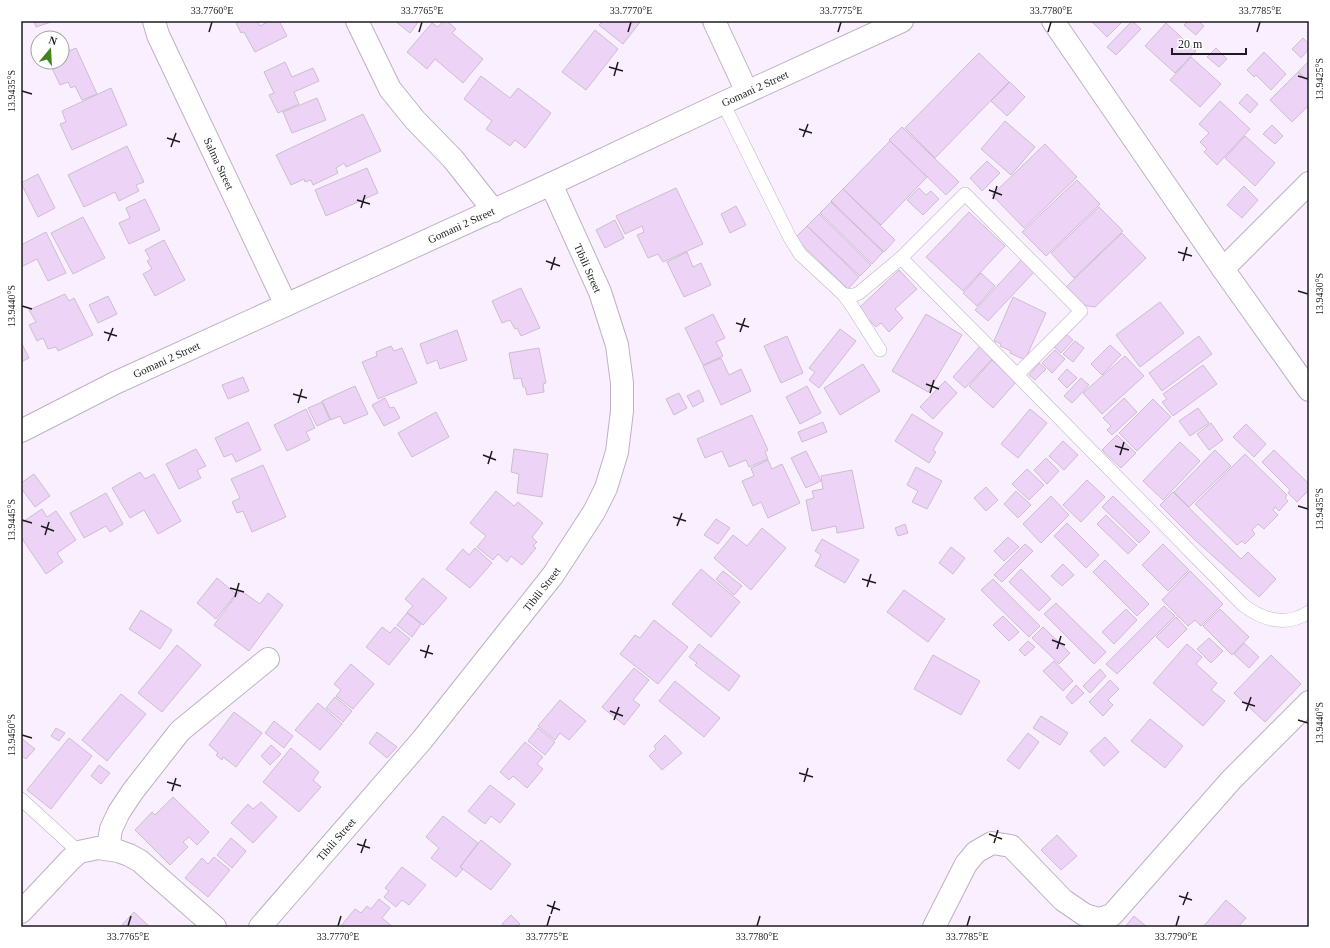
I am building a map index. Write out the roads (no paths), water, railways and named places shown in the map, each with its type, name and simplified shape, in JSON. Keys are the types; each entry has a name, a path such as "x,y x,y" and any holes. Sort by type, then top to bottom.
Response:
{"street":[{"name":"Salma Street","path":"154,21 158,35 286,305"},
{"path":"357,21 390,89 415,120 453,159 494,211"},
{"path":"714,21 747,92"},
{"name":"Gomani 2 Street","path":"21,431 115,383 494,211 723,103 902,21"},
{"path":"1053,21 1223,269 1309,390"},
{"path":"1223,269 1309,183"},
{"name":"Tibili Street","path":"260,927 422,740 549,581 594,512 606,488 617,452 622,411 622,383 617,345 600,292 551,184"},
{"path":"108,849 112,829 119,812 133,791 180,731 268,659"},
{"path":"934,927 966,864 976,852 992,843 1011,846 1063,900 1085,915 1098,919 1112,915 1232,779 1309,702"},
{"path":"21,912 79,852 98,848 118,851 140,861 214,927"}],"lane":[{"path":"723,103 789,236 800,254 843,294 880,350"},
{"path":"843,294 852,296 859,293 900,258 965,194 1082,311 1017,375"},
{"path":"900,258 1243,605 1254,613 1267,619 1281,620 1294,618 1309,612"},
{"path":"21,799 79,852"}]}
